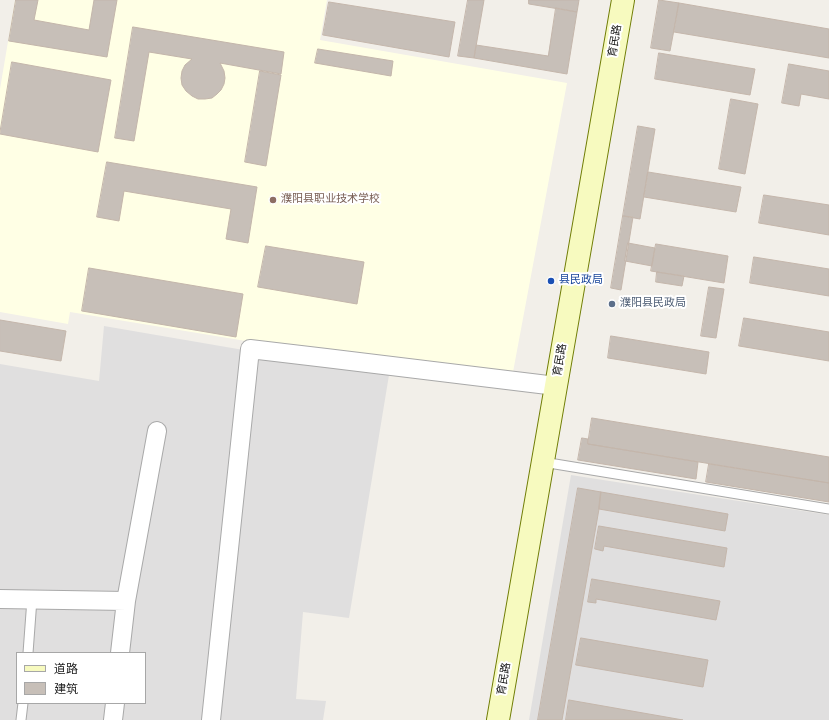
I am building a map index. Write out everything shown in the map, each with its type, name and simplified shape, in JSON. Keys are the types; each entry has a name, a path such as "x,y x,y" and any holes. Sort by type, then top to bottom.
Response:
{"street":[{"name":"育民路","path":"498,720 623,0"},
{"path":"211,720 250,349 556,386"},
{"path":"120,652 126,601 157,431"},
{"path":"0,599 126,601"},
{"path":"113,720 115,704"}],"lane":[{"path":"543,462 829,509"},
{"path":"28,652 32,599"},
{"path":"21,720 23,704"}],"shaded area":[{"name":"濮阳县职业技术学校","path":"15,0 327,0 320,40 567,83 513,372 252,342 70,312 68,324 0,312 0,89"},
{"path":"104,326 389,375 349,618 303,612 296,699 326,701 323,720 0,720 0,364 99,381"},
{"path":"571,475 829,515 829,720 529,720"}],"building":[{"path":"16,0 38,0 34,20 89,30 94,0 117,0 107,57 9,41"},
{"path":"468,0 484,0 474,58 458,56"},
{"path":"529,0 579,0 577,12 529,4"},
{"path":"659,0 679,3 670,51 651,48"},
{"path":"329,2 455,22 449,57 323,35"},
{"path":"679,3 829,29 829,58 674,32"},
{"path":"556,8 577,12 567,74 474,58 476,45 548,56"},
{"path":"133,27 284,52 281,74 220,63 224,71 225,78 221,90 212,98 198,99 186,91 182,85 182,71 185,65 192,59 149,52 134,141 115,138"},
{"path":"318,49 393,61 391,76 315,63"},
{"path":"659,53 755,69 750,95 655,79"},
{"path":"12,62 111,80 98,152 0,134"},
{"path":"789,64 829,71 829,99 801,94 799,106 782,103"},
{"path":"260,71 281,75 266,166 245,162"},
{"path":"731,99 758,104 745,174 719,169"},
{"path":"638,126 655,129 640,219 623,216"},
{"path":"107,162 257,187 248,243 226,239 231,209 124,191 119,221 97,217"},
{"path":"648,172 741,187 736,212 644,197"},
{"path":"764,195 829,205 829,235 759,223"},
{"path":"623,216 633,217 621,290 611,288"},
{"path":"628,243 655,248 652,266 625,261"},
{"path":"656,244 728,256 724,283 651,271"},
{"path":"266,246 364,262 357,304 258,287"},
{"path":"754,257 829,269 829,296 750,283"},
{"path":"89,268 243,294 236,337 82,311"},
{"path":"657,272 684,276 682,286 656,282"},
{"path":"709,287 724,289 716,338 701,336"},
{"path":"744,318 829,332 829,361 739,346"},
{"path":"0,320 66,331 61,361 0,351"},
{"path":"611,336 709,352 706,374 608,358"},
{"path":"592,418 829,457 829,483 588,444"},
{"path":"582,438 588,439 588,444 698,462 696,479 578,460"},
{"path":"709,464 829,483 829,502 706,482"},
{"path":"578,488 601,492 599,509 562,720 538,720"},
{"path":"601,492 728,514 725,531 599,509"},
{"path":"599,526 727,548 724,567 604,546 603,551 595,549"},
{"path":"592,579 720,601 716,620 596,599 596,603 588,602"},
{"path":"581,638 708,660 703,687 576,665"},
{"path":"569,700 683,720 566,720"}],"place":[{"name":"濮阳县职业技术学校","path":"273,200"},
{"name":"县民政局","path":"551,281"},
{"name":"濮阳县民政局","path":"612,304"}]}
